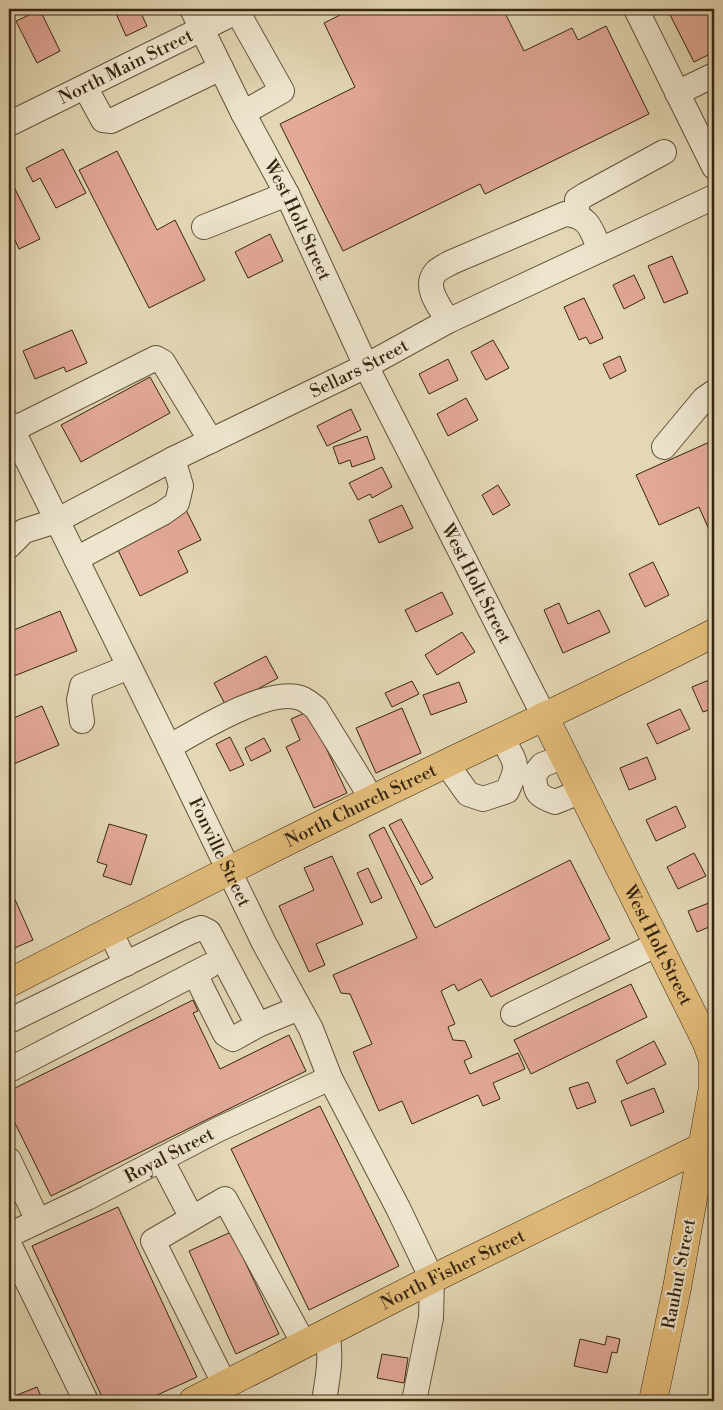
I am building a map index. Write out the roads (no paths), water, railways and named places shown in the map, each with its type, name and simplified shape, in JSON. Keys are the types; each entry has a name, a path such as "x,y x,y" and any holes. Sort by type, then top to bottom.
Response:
{"main road":[{"name":"North Church Street","path":"17,978 372,799 713,637"},
{"name":"West Holt Street","path":"544,716 706,1040 713,1060 709,1144"},
{"name":"North Fisher Street","path":"193,1401 432,1279 709,1144"},
{"name":"Rauhut Street","path":"653,1401 709,1144"}],"street":[{"path":"636,9 714,167"},
{"path":"239,10 282,91 244,113"},
{"name":"North Main Street","path":"9,124 85,87 197,19 239,10"},
{"name":"West Holt Street","path":"197,19 287,194 366,366 544,716"},
{"path":"85,87 103,120 111,121 221,68"},
{"path":"677,93 714,75"},
{"path":"576,214 577,200 664,152"},
{"path":"204,226 287,194"},
{"name":"Sellars Street","path":"9,546 24,531 56,521 211,440 366,366 448,321 714,197"},
{"path":"448,321 432,293 430,280 436,271 452,262 565,214 576,214 586,220 600,250"},
{"path":"10,427 156,358 163,362 211,440"},
{"path":"664,447 704,399 714,392"},
{"name":"Fonville Street","path":"10,427 169,746 264,944 311,1029 330,1078 398,1208 432,1279"},
{"path":"76,559 163,513 177,503 181,486 173,459"},
{"path":"82,721 79,700 82,686 129,667"},
{"path":"169,746 210,723 250,705 271,698 302,698 316,708 372,799"},
{"path":"502,737 516,765 516,773 507,791"},
{"path":"565,756 542,765 534,775 535,788 542,797 555,802 582,791"},
{"path":"446,763 468,794 483,799 507,791 522,792 535,788"},
{"path":"174,898 190,932"},
{"path":"9,1021 201,928 209,932 258,1025"},
{"path":"110,931 126,964"},
{"path":"513,1014 658,944"},
{"path":"9,1070 224,958"},
{"path":"195,974 225,1034 232,1039 258,1025 299,1008"},
{"path":"17,978 41,1006"},
{"name":"Royal Street","path":"9,1235 87,1198 217,1130 330,1078"},
{"path":"161,1159 192,1218"},
{"path":"9,1160 38,1221"},
{"path":"225,1385 153,1241 226,1199 315,1338 330,1345 330,1363 324,1401"},
{"path":"9,1244 86,1401"},
{"path":"414,1401 432,1318 432,1279"}]}
